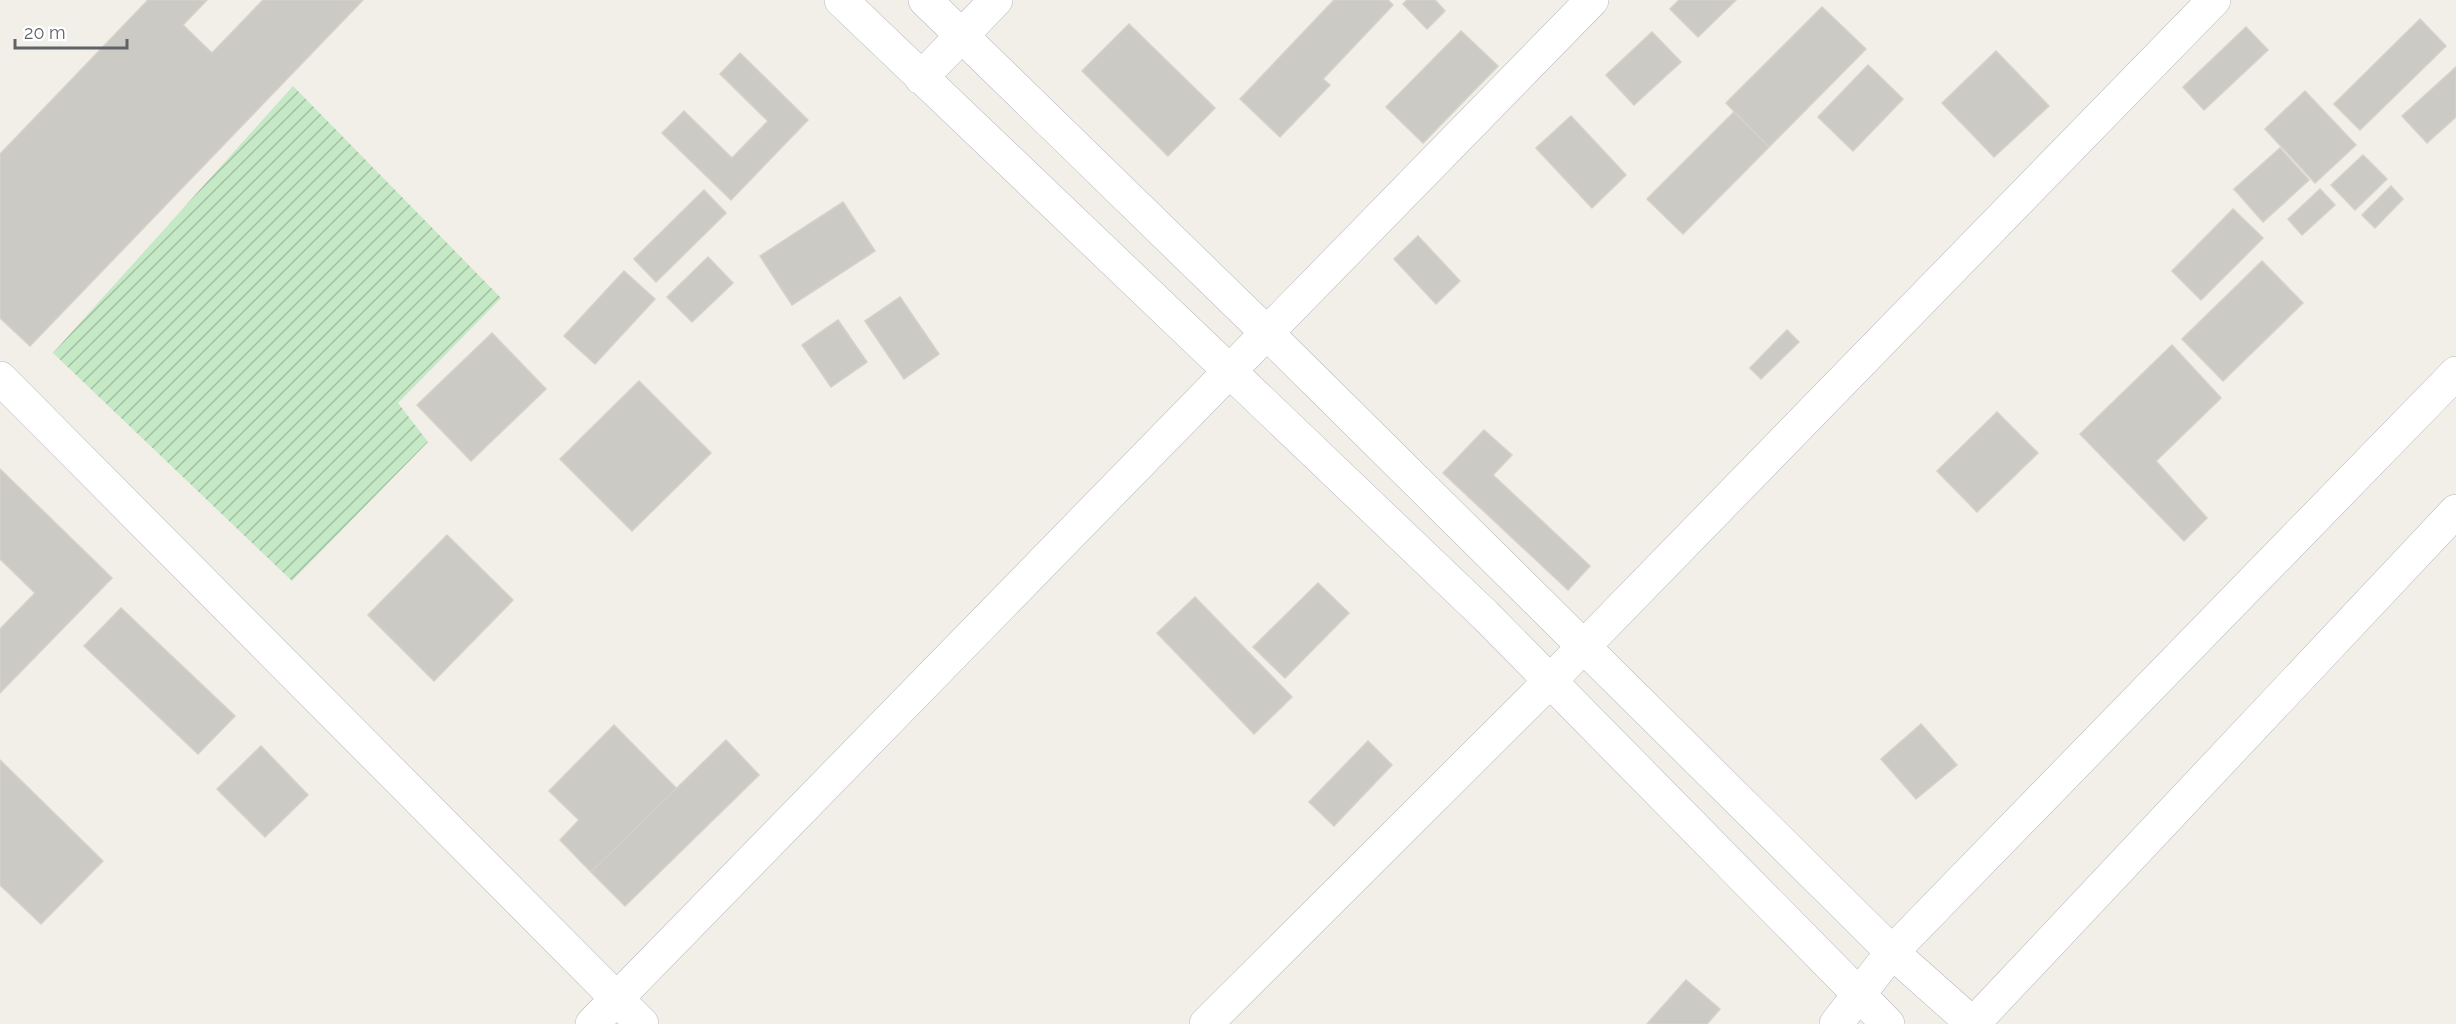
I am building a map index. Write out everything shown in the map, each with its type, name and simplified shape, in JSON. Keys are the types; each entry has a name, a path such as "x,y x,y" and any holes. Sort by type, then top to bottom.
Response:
{"street":[{"path":"842,0 1551,680 1888,1024"},
{"path":"925,0 1266,332 1892,952 1973,1024 2456,511"},
{"path":"921,78 996,0"},
{"path":"592,1024 1592,0"},
{"path":"1206,1024 1551,680 2214,0"},
{"path":"1836,1024 1857,994 1892,952 2456,373"},
{"path":"0,378 642,1024"}],"green space":[{"path":"293,86 501,298 398,403 428,442 292,581 53,353"}],"building":[{"path":"148,0 207,0 183,25 212,53 263,0 363,0 30,346 0,318 0,154"},
{"path":"1334,0 1388,0 1393,5 1323,79 1330,85 1280,137 1240,99"},
{"path":"1407,0 1435,0 1445,11 1427,29 1403,4"},
{"path":"1679,0 1736,0 1698,37 1670,9"},
{"path":"1822,7 1866,49 1769,147 1726,103"},
{"path":"2420,19 2446,46 2360,130 2334,104"},
{"path":"1129,24 1215,108 1168,156 1082,71"},
{"path":"2246,27 2268,50 2204,110 2183,87"},
{"path":"1461,31 1498,66 1423,143 1386,107"},
{"path":"1652,32 1681,62 1634,105 1606,75"},
{"path":"1996,51 2049,106 1994,157 1942,103"},
{"path":"740,53 808,120 731,200 662,133 684,111 732,158 768,121 720,74"},
{"path":"1868,65 1903,99 1853,151 1818,117"},
{"path":"2456,67 2456,117 2427,143 2402,116"},
{"path":"2305,91 2356,145 2315,183 2265,129"},
{"path":"1734,112 1769,147 1683,234 1647,199"},
{"path":"1571,116 1626,175 1592,208 1536,148"},
{"path":"2280,148 2309,180 2263,222 2234,189"},
{"path":"2363,155 2387,179 2355,210 2331,185"},
{"path":"2391,186 2403,199 2375,228 2362,215"},
{"path":"2320,189 2335,205 2302,235 2288,219"},
{"path":"704,190 726,213 656,282 634,259"},
{"path":"843,202 875,251 792,305 760,256"},
{"path":"2233,209 2263,238 2201,300 2172,271"},
{"path":"1418,236 1460,281 1436,304 1394,259"},
{"path":"708,257 733,283 692,322 667,297"},
{"path":"2262,261 2303,303 2223,381 2182,339"},
{"path":"624,271 655,299 595,364 564,336"},
{"path":"900,297 939,354 904,379 865,321"},
{"path":"838,320 867,362 831,387 802,345"},
{"path":"1787,330 1799,342 1761,379 1750,368"},
{"path":"492,333 546,389 471,461 417,405"},
{"path":"2172,345 2221,398 2156,461 2207,518 2184,541 2080,434"},
{"path":"639,381 711,453 632,531 560,459"},
{"path":"1997,412 2038,453 1977,512 1937,471"},
{"path":"1484,430 1512,455 1493,475 1590,566 1568,590 1443,473"},
{"path":"0,469 112,578 0,693 0,629 35,593 0,559"},
{"path":"447,535 513,600 434,681 368,615"},
{"path":"1318,583 1349,613 1285,678 1253,647"},
{"path":"1195,597 1292,697 1254,734 1157,633"},
{"path":"121,608 235,716 198,754 84,646"},
{"path":"1921,724 1957,765 1916,799 1881,759"},
{"path":"614,725 677,789 591,872 560,840 579,820 549,791"},
{"path":"726,740 759,775 625,906 591,872"},
{"path":"1368,741 1392,765 1334,826 1309,802"},
{"path":"261,746 308,795 265,837 217,789"},
{"path":"0,760 103,861 41,924 0,885"},
{"path":"1686,980 1720,1009 1707,1024 1647,1024"}]}
